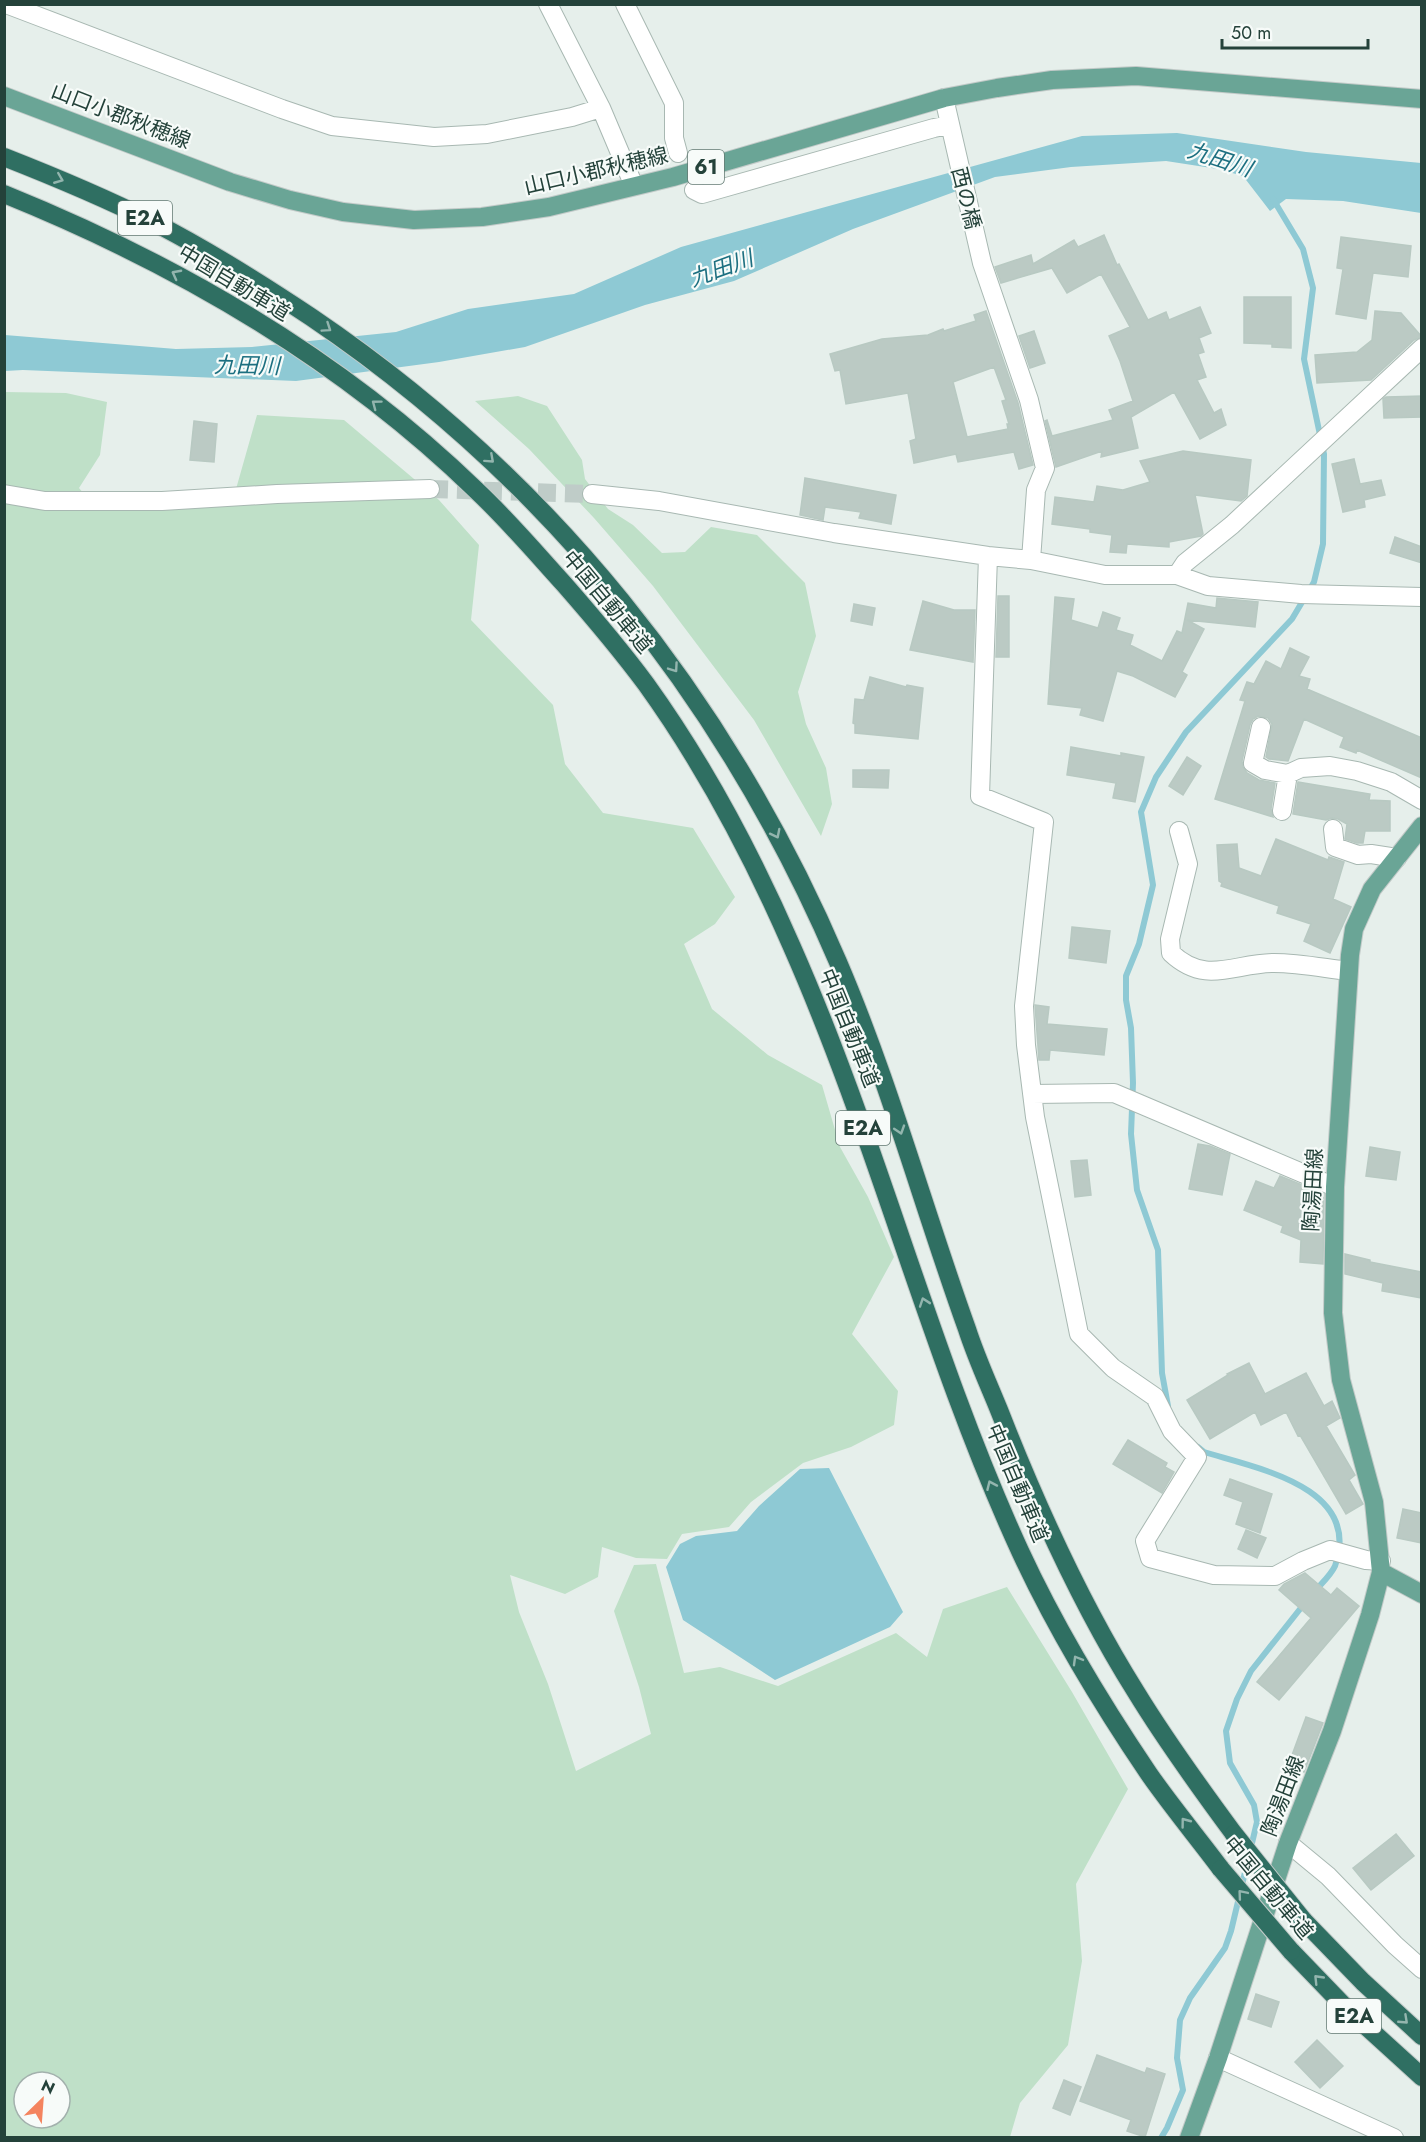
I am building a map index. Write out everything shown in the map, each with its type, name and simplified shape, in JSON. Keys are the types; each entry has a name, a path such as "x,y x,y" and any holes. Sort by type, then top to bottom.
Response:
{"highway":[{"name":"中国自動車道","path":"4,157 90,192 157,224 279,295 382,367 501,468 560,528 672,664 717,730 755,795 837,961 881,1074 968,1333 1020,1463 1054,1541 1133,1687 1180,1761 1234,1834 1303,1920 1363,1982 1422,2036"},
{"name":"中国自動車道","path":"4,194 122,245 227,303 331,370 421,441 475,489 593,617 645,683 726,810 763,882 794,951 849,1088 987,1476 1022,1555 1061,1632 1102,1703 1153,1779 1221,1869 1291,1952 1346,2008 1422,2077"}],"main road":[{"name":"山口小郡秋穂線","path":"4,96 230,182 290,200 342,212 414,220 482,217 549,207 673,177 944,98 1052,80 1136,76 1422,99"},
{"name":"陶湯田線","path":"1189,2138 1218,2058 1288,1844 1332,1731 1370,1615 1381,1567 1374,1502 1341,1380 1336,1349 1333,1303 1335,1187 1348,971 1354,929 1372,889 1421,827"},
{"path":"1381,1567 1422,1594"}],"street":[{"path":"6,4 332,126 434,137 477,135 572,117 600,108"},
{"path":"548,4 600,108 634,186"},
{"path":"625,4 674,103 674,138 678,153"},
{"name":"西の橋","path":"944,98 982,262 1029,400 1044,468 1036,490 1031,560"},
{"path":"694,190 702,194 934,128 950,129"},
{"path":"1177,575 1185,563 1232,525 1422,348"},
{"path":"4,494 45,501 162,501 277,494 430,489"},
{"path":"592,494 659,501 834,533 988,556 1031,560 1105,575 1177,575 1208,586 1301,594 1422,597"},
{"path":"988,556 980,796 1044,822 1024,1006 1026,1045 1035,1117 1078,1334 1113,1368 1155,1397 1172,1431 1197,1456 1145,1541 1150,1558 1214,1575 1275,1576 1303,1561 1338,1552 1381,1567"},
{"path":"1261,727 1253,763 1266,770 1287,774 1301,768 1330,766 1357,771 1391,782 1422,800"},
{"path":"1282,811 1287,774"},
{"path":"1332,829 1335,847 1358,855 1371,854 1397,858"},
{"path":"1179,831 1188,864 1170,939 1171,953 1182,963 1208,972 1265,963 1294,963 1348,971"},
{"path":"1032,1094 1114,1093 1335,1187"},
{"path":"1288,1844 1328,1876 1395,1945 1422,1969"},
{"path":"1218,2058 1394,2138"}],"green space":[{"path":"5,392 66,393 107,402 100,455 79,488 98,511 175,505 236,489 257,415 344,420 439,500 479,545 471,620 553,705 565,764 603,813 693,828 735,897 715,924 684,944 712,1009 768,1055 822,1085 840,1147 868,1197 894,1257 852,1334 898,1391 894,1425 851,1447 803,1463 751,1502 729,1527 682,1534 667,1559 636,1558 602,1547 598,1577 565,1594 510,1575 519,1612 548,1684 576,1771 651,1734 639,1687 614,1611 634,1565 656,1564 684,1673 720,1667 778,1686 896,1633 927,1657 943,1609 1007,1587 1072,1692 1128,1789 1076,1884 1082,1961 1068,2045 1020,2103 1010,2137 5,2138"},
{"path":"518,396 547,406 582,460 585,479 608,509 633,525 662,553 685,552 711,527 757,535 805,583 816,636 798,692 806,724 826,768 832,804 821,836 754,720 653,586 594,518 529,449 475,401"}],"water":[{"name":"九田川","path":"1177,133 1306,152 1421,163 1421,213 1343,201 1286,199 1270,211 1243,176 1218,169 1166,161 1071,167 995,177 853,229 734,281 645,305 525,347 439,362 296,381 5,371 5,335 176,349 252,347 396,332 468,309 574,294 681,247 1082,136"},
{"path":"829,1468 903,1612 890,1627 775,1680 683,1620 666,1567 680,1544 696,1536 737,1531 759,1506 800,1469"}],"building":[{"path":"1104,235 1117,265 1119,264 1148,320 1166,312 1169,320 1200,307 1211,333 1199,338 1204,352 1198,354 1206,377 1197,380 1214,413 1221,409 1226,425 1200,439 1174,392 1131,417 1138,448 1101,457 1102,451 1056,467 1045,421 1047,420 1052,436 1113,420 1109,410 1133,401 1109,336 1130,327 1101,274 1067,293 1052,268 1001,283 995,267 1031,255 1033,264 1074,240 1078,247"},
{"path":"1341,237 1411,246 1408,277 1373,273 1366,319 1336,314 1343,269 1337,268"},
{"path":"1244,297 1291,297 1291,348 1272,347 1272,344 1244,343"},
{"path":"986,311 1018,403 1033,465 1019,469 1014,452 958,462 956,454 914,463 910,441 916,439 908,393 846,404 840,370 835,371 830,354 882,339 928,335 943,329 944,331 976,321 974,315","holes":["994,367 1006,400 1002,401 1009,424 1007,424 1008,429 967,437 953,382"]},
{"path":"1375,311 1401,313 1422,337 1414,340 1371,380 1317,383 1315,355 1357,352 1372,340"},
{"path":"1034,331 1045,363 1030,368 1019,336"},
{"path":"1422,396 1422,417 1384,418 1383,399 1386,397"},
{"path":"194,421 217,424 214,462 190,460"},
{"path":"1183,451 1251,460 1247,496 1241,501 1195,495 1203,534 1201,536 1169,542 1169,547 1127,544 1126,553 1110,552 1112,535 1090,532 1090,529 1052,524 1055,497 1094,502 1097,486 1123,490 1150,482 1140,461"},
{"path":"1354,459 1360,484 1381,480 1385,495 1364,500 1365,507 1343,512 1332,464"},
{"path":"805,478 896,495 891,524 859,518 861,512 825,507 823,520 800,515"},
{"path":"1395,537 1422,547 1422,563 1390,553"},
{"path":"998,596 1009,596 1009,657 996,657"},
{"path":"1055,597 1074,599 1071,620 1098,628 1103,612 1120,618 1116,630 1133,635 1130,645 1162,661 1177,631 1182,633 1188,603 1216,608 1217,598 1258,602 1255,627 1187,620 1204,629 1182,672 1187,675 1175,697 1133,676 1117,671 1103,721 1080,715 1082,708 1048,704"},
{"path":"923,601 954,610 975,610 973,662 910,650"},
{"path":"854,604 875,608 872,625 851,621"},
{"path":"1290,648 1309,657 1299,676 1310,679 1307,689 1422,738 1422,778 1357,750 1356,753 1340,747 1344,737 1304,719 1288,761 1269,759 1266,757 1272,724 1268,718 1258,716 1250,725 1242,761 1247,773 1259,780 1275,783 1271,809 1273,817 1215,799 1245,701 1240,700 1247,682 1254,684 1266,661 1281,669"},
{"path":"870,677 906,687 907,685 923,688 918,739 855,733 853,723 855,699 864,700"},
{"path":"1071,747 1121,756 1121,753 1144,757 1135,802 1113,798 1116,783 1067,775"},
{"path":"1187,757 1201,766 1183,795 1169,786"},
{"path":"853,770 889,770 888,788 853,787"},
{"path":"1298,782 1370,794 1369,800 1390,801 1390,831 1365,831 1363,843 1357,843 1345,839 1347,824 1338,819 1326,820 1293,814"},
{"path":"1276,839 1328,860 1329,857 1344,862 1333,899 1351,907 1330,953 1304,941 1311,924 1277,913 1279,906 1221,886 1217,845 1237,844 1239,868 1261,876"},
{"path":"1072,927 1110,931 1106,963 1069,958"},
{"path":"1035,1005 1049,1007 1047,1024 1107,1029 1104,1055 1050,1050 1049,1060 1039,1060"},
{"path":"1198,1144 1230,1154 1222,1195 1189,1189"},
{"path":"1370,1147 1400,1152 1396,1180 1366,1176"},
{"path":"1087,1160 1091,1195 1075,1197 1071,1161"},
{"path":"1280,1176 1324,1194 1323,1264 1300,1262 1301,1240 1281,1232 1283,1226 1244,1210 1256,1181 1274,1188"},
{"path":"1345,1254 1370,1260 1370,1262 1422,1272 1422,1298 1382,1291 1383,1283 1345,1274"},
{"path":"1249,1363 1265,1394 1306,1373 1324,1406 1332,1401 1340,1418 1326,1426 1355,1475 1349,1480 1363,1504 1346,1514 1300,1435 1298,1436 1286,1412 1261,1425 1255,1412 1210,1439 1187,1400 1227,1374"},
{"path":"1128,1440 1167,1463 1165,1467 1174,1472 1162,1493 1113,1464"},
{"path":"1230,1479 1272,1494 1260,1533 1236,1524 1243,1502 1224,1495"},
{"path":"1403,1509 1422,1513 1422,1543 1397,1538"},
{"path":"1246,1530 1266,1538 1257,1558 1238,1549"},
{"path":"1305,1573 1331,1595 1337,1588 1359,1606 1279,1700 1257,1682 1311,1618 1279,1590 1284,1584"},
{"path":"1306,1717 1323,1723 1304,1772 1288,1766"},
{"path":"1396,1834 1414,1856 1371,1890 1353,1868"},
{"path":"1256,1994 1279,2002 1271,2027 1248,2019"},
{"path":"1317,2040 1343,2066 1320,2088 1295,2062"},
{"path":"1097,2055 1145,2073 1147,2068 1165,2074 1145,2137 1127,2131 1131,2120 1080,2101"},
{"path":"1064,2080 1081,2087 1070,2115 1053,2108"}],"waterway":[{"path":"1168,1406 1162,1373 1158,1250 1137,1190 1131,1134 1133,1083 1126,976 1139,944 1153,885 1141,812 1156,777 1186,732 1292,619 1314,582 1323,544 1324,454 1304,359 1313,288 1303,249 1273,199"},
{"path":"1198,1447 1204,1452 1276,1474 1300,1485 1320,1499 1334,1517 1340,1539 1335,1566 1315,1591"},
{"path":"1161,2138 1183,2090 1177,2058 1180,2020 1190,1998 1225,1948 1257,1822 1254,1805 1230,1763 1226,1731 1237,1699 1251,1671 1304,1604"}],"tunnel":[{"path":"430,489 592,494"}]}
